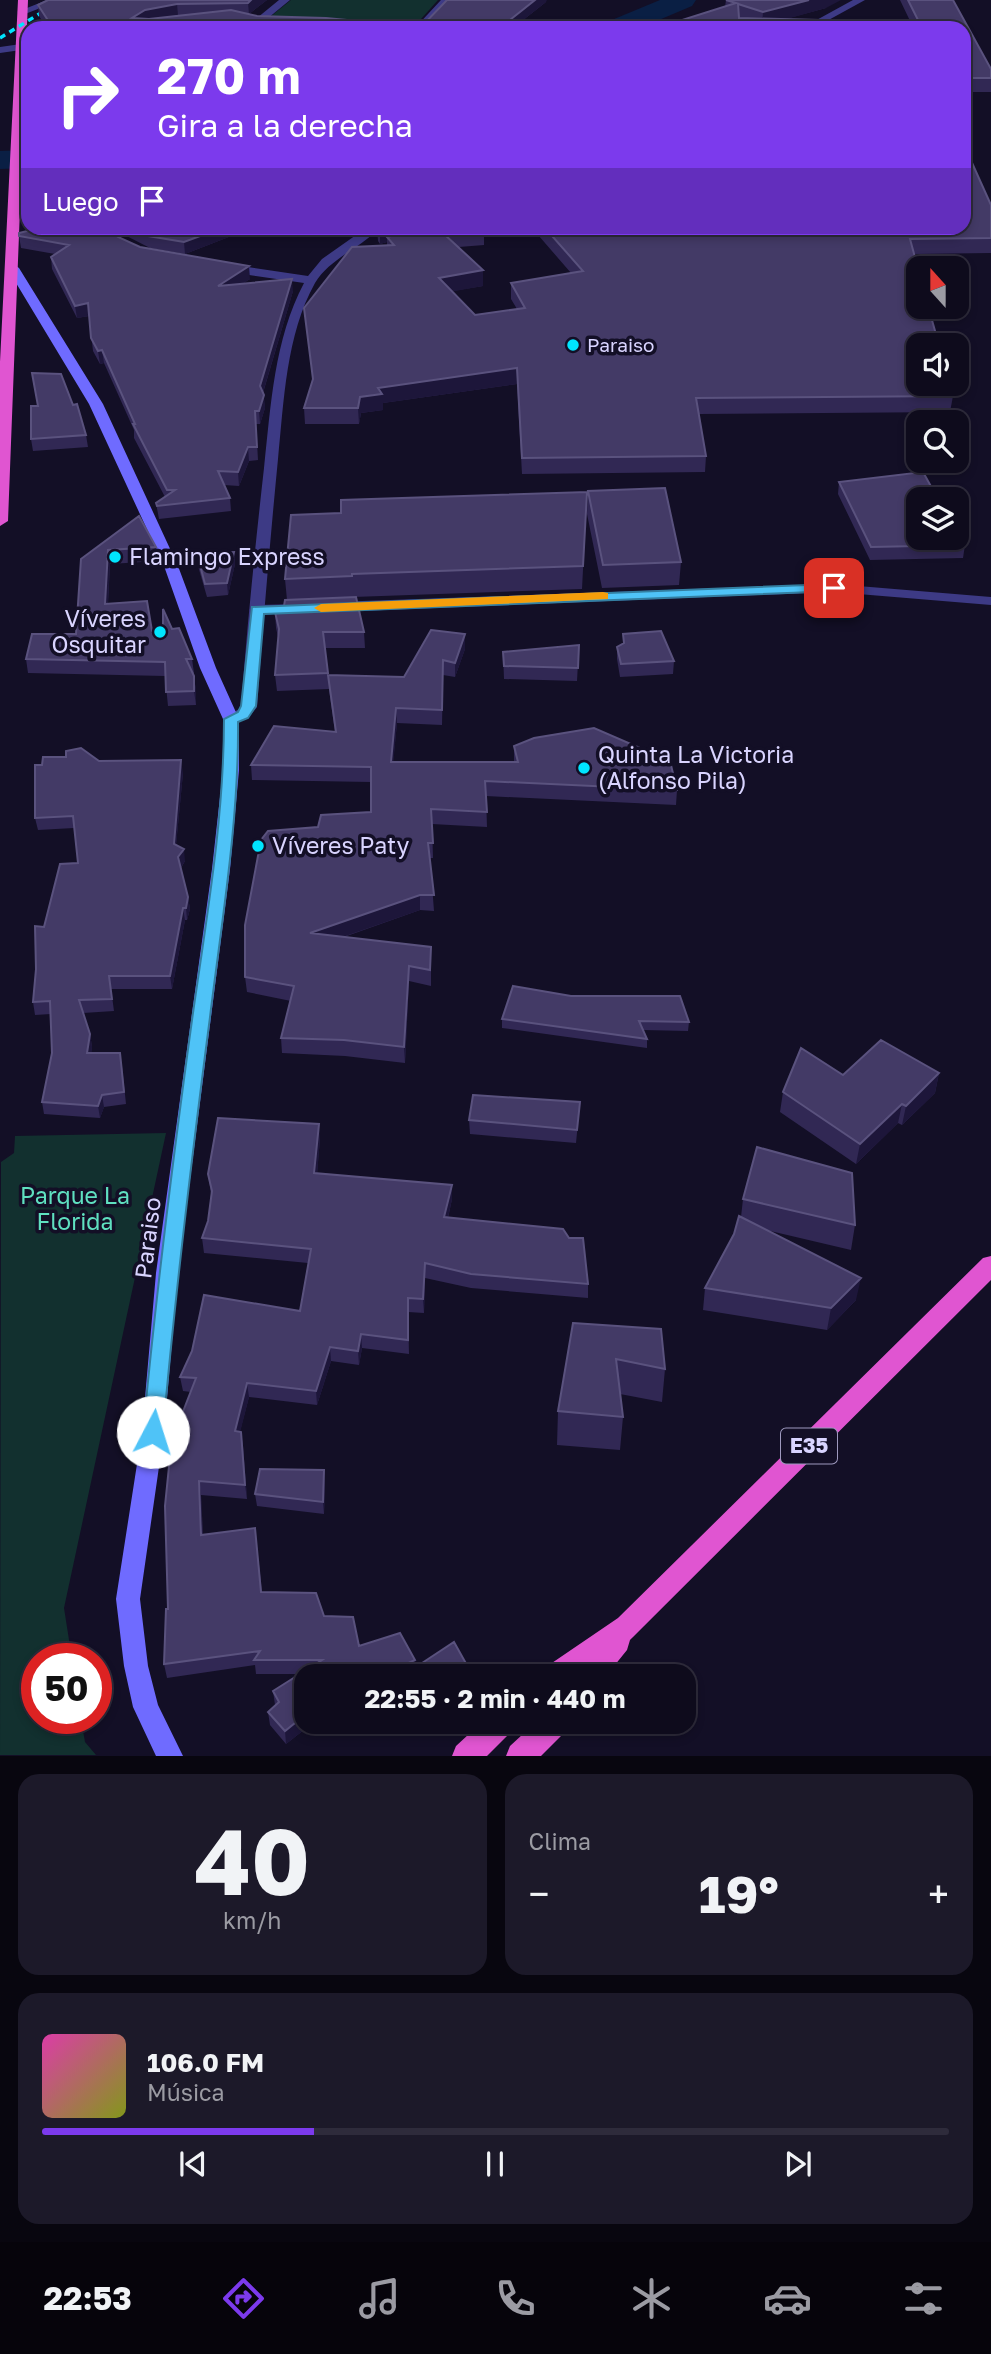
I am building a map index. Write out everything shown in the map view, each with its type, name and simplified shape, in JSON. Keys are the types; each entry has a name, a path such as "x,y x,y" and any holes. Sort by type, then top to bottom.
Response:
{"highway":[{"path":"0,520 13,268 16,127 21,95"},
{"name":"E35","path":"573,1664 627,1627 991,1265"},
{"path":"599,1664 627,1627"},
{"path":"466,1755 489,1734"},
{"path":"520,1755 543,1734"},
{"path":"529,1755 546,1734"}],"main road":[{"name":"Paraiso","path":"13,268 96,404 171,566 208,667 231,719 231,770 221,869 167,1273 153,1432 128,1599 136,1666 146,1707 170,1755"}],"street":[{"path":"23,6 56,0"},
{"path":"255,21 285,0"},
{"path":"426,21 446,0"},
{"path":"820,21 860,0"},
{"path":"263,18 279,20"},
{"path":"0,50 21,47"},
{"path":"231,719 243,715 249,706 281,372 302,298 311,280 326,262 363,235"},
{"path":"326,262 365,252"},
{"path":"219,266 311,280"},
{"path":"257,610 834,588 991,601"}],"green space":[{"path":"291,0 438,0 419,21 322,21 270,17"},
{"name":"Parque La Florida","path":"166,1133 64,1608 69,1643 21,1643 21,1734 84,1734 85,1742 96,1755 0,1755 1,1162 14,1153 15,1136"}],"building":[{"path":"48,0 251,0 248,3 177,4 145,10 132,18 149,19 231,10 257,16 358,21 48,21 38,5"},
{"path":"447,0 535,0 509,21 427,21"},
{"path":"726,0 809,0 763,12 738,4 739,18 858,21 682,20 736,3"},
{"path":"908,0 953,0 965,21 918,21"},
{"path":"971,33 991,69 991,78 971,78"},
{"path":"971,161 991,205 991,238 910,239 915,256 906,256 906,319 932,319 936,333 906,333 906,396 953,396 696,398 706,456 522,458 517,368 378,388 382,394 360,397 358,408 304,408 313,379 304,308 352,247 394,245 387,237 395,235 445,235 483,270 439,278 475,315 525,308 511,283 583,271 551,235 971,235"},
{"path":"19,233 115,235 140,247 249,266 218,286 292,279 260,386 264,395 259,411 255,411 257,447 248,447 238,472 218,471 230,498 157,506 156,503 175,490 167,490 133,424 102,350 98,351 91,338 88,303 75,306 51,257 69,245 19,236"},
{"path":"146,235 203,235 184,242"},
{"path":"32,373 61,374 73,405 77,404 86,435 31,439 31,406 38,406"},
{"path":"924,473 931,487 906,487 906,546 871,547 839,482"},
{"path":"665,488 681,562 603,565 588,491"},
{"path":"587,492 583,566 285,579 291,515 341,513 341,500"},
{"path":"139,516 156,547 108,550 105,604 147,601 152,631 163,630 163,609 172,629 179,628 192,659 186,659 194,676 194,691 166,692 165,662 26,659 32,634 76,634 81,559"},
{"path":"234,552 227,583 205,584 197,554"},
{"path":"356,597 364,632 323,632 328,673 275,675 279,629 275,612 284,606 285,600"},
{"path":"431,630 465,634 455,663 443,660 442,710 396,708 391,762 518,762 514,746 534,738 594,728 670,761 677,790 485,781 487,812 431,809 433,843 428,843 434,895 420,895 310,933 431,947 430,970 409,966 404,1047 344,1040 281,1038 294,986 245,977 245,925 261,840 268,831 318,827 321,815 371,812 371,767 251,765 274,726 336,732 328,675 404,677"},
{"path":"661,631 674,661 621,664 617,647 624,643 623,634"},
{"path":"579,645 578,668 504,666 503,652"},
{"path":"81,748 99,761 181,760 174,844 184,849 178,857 188,897 186,908 183,908 170,976 109,976 112,999 79,1000 90,1034 87,1053 120,1053 124,1092 102,1095 98,1106 42,1102 52,1053 50,1001 33,1002 36,969 35,926 44,927 60,864 78,863 73,816 35,818 35,765 42,765 43,757 66,757 66,751"},
{"path":"513,986 571,996 680,996 689,1022 639,1021 647,1039 502,1019"},
{"path":"881,1040 939,1073 906,1106 902,1104 860,1144 783,1092 801,1048 843,1075"},
{"path":"473,1095 580,1102 577,1130 469,1120"},
{"path":"218,1118 319,1124 314,1173 452,1185 444,1217 563,1229 569,1238 583,1238 588,1284 471,1274 425,1263 423,1299 408,1298 408,1340 361,1334 358,1351 330,1347 316,1391 247,1383 235,1431 241,1432 245,1485 199,1481 201,1535 255,1528 261,1592 316,1593 324,1616 353,1617 359,1646 400,1633 415,1660 406,1664 316,1664 322,1660 254,1660 260,1651 164,1664 168,1609 165,1506 173,1427 177,1427 196,1378 180,1377 192,1351 204,1295 300,1311 311,1249 202,1238 208,1221 212,1191 208,1174"},
{"path":"757,1147 852,1173 855,1225 743,1199"},
{"path":"739,1216 861,1278 831,1308 705,1288 734,1234"},
{"path":"573,1323 661,1329 665,1369 616,1359 623,1417 558,1411"},
{"path":"260,1469 324,1470 323,1502 255,1494"},
{"path":"454,1642 466,1664 421,1664"},
{"path":"294,1678 294,1724 285,1731 268,1712 279,1702 273,1691"}],"waterway":[{"path":"634,21 683,0"},
{"path":"0,160 21,159"}],"railway":[{"path":"28,21 62,0"},
{"path":"0,38 21,25"}],"slow traffic":[{"path":"321,608 603,596"}],"place":[{"name":"Paraiso","path":"573,345"},
{"name":"Flamingo Express","path":"115,557"},
{"name":"Víveres Osquitar","path":"160,632"},
{"name":"Quinta La Victoria (Alfonso Pila)","path":"584,768"},
{"name":"Víveres Paty","path":"258,846"}],"route":[{"path":"153,1432 167,1273 221,869 231,770 231,719 243,715 249,706 257,610 834,588"}]}
